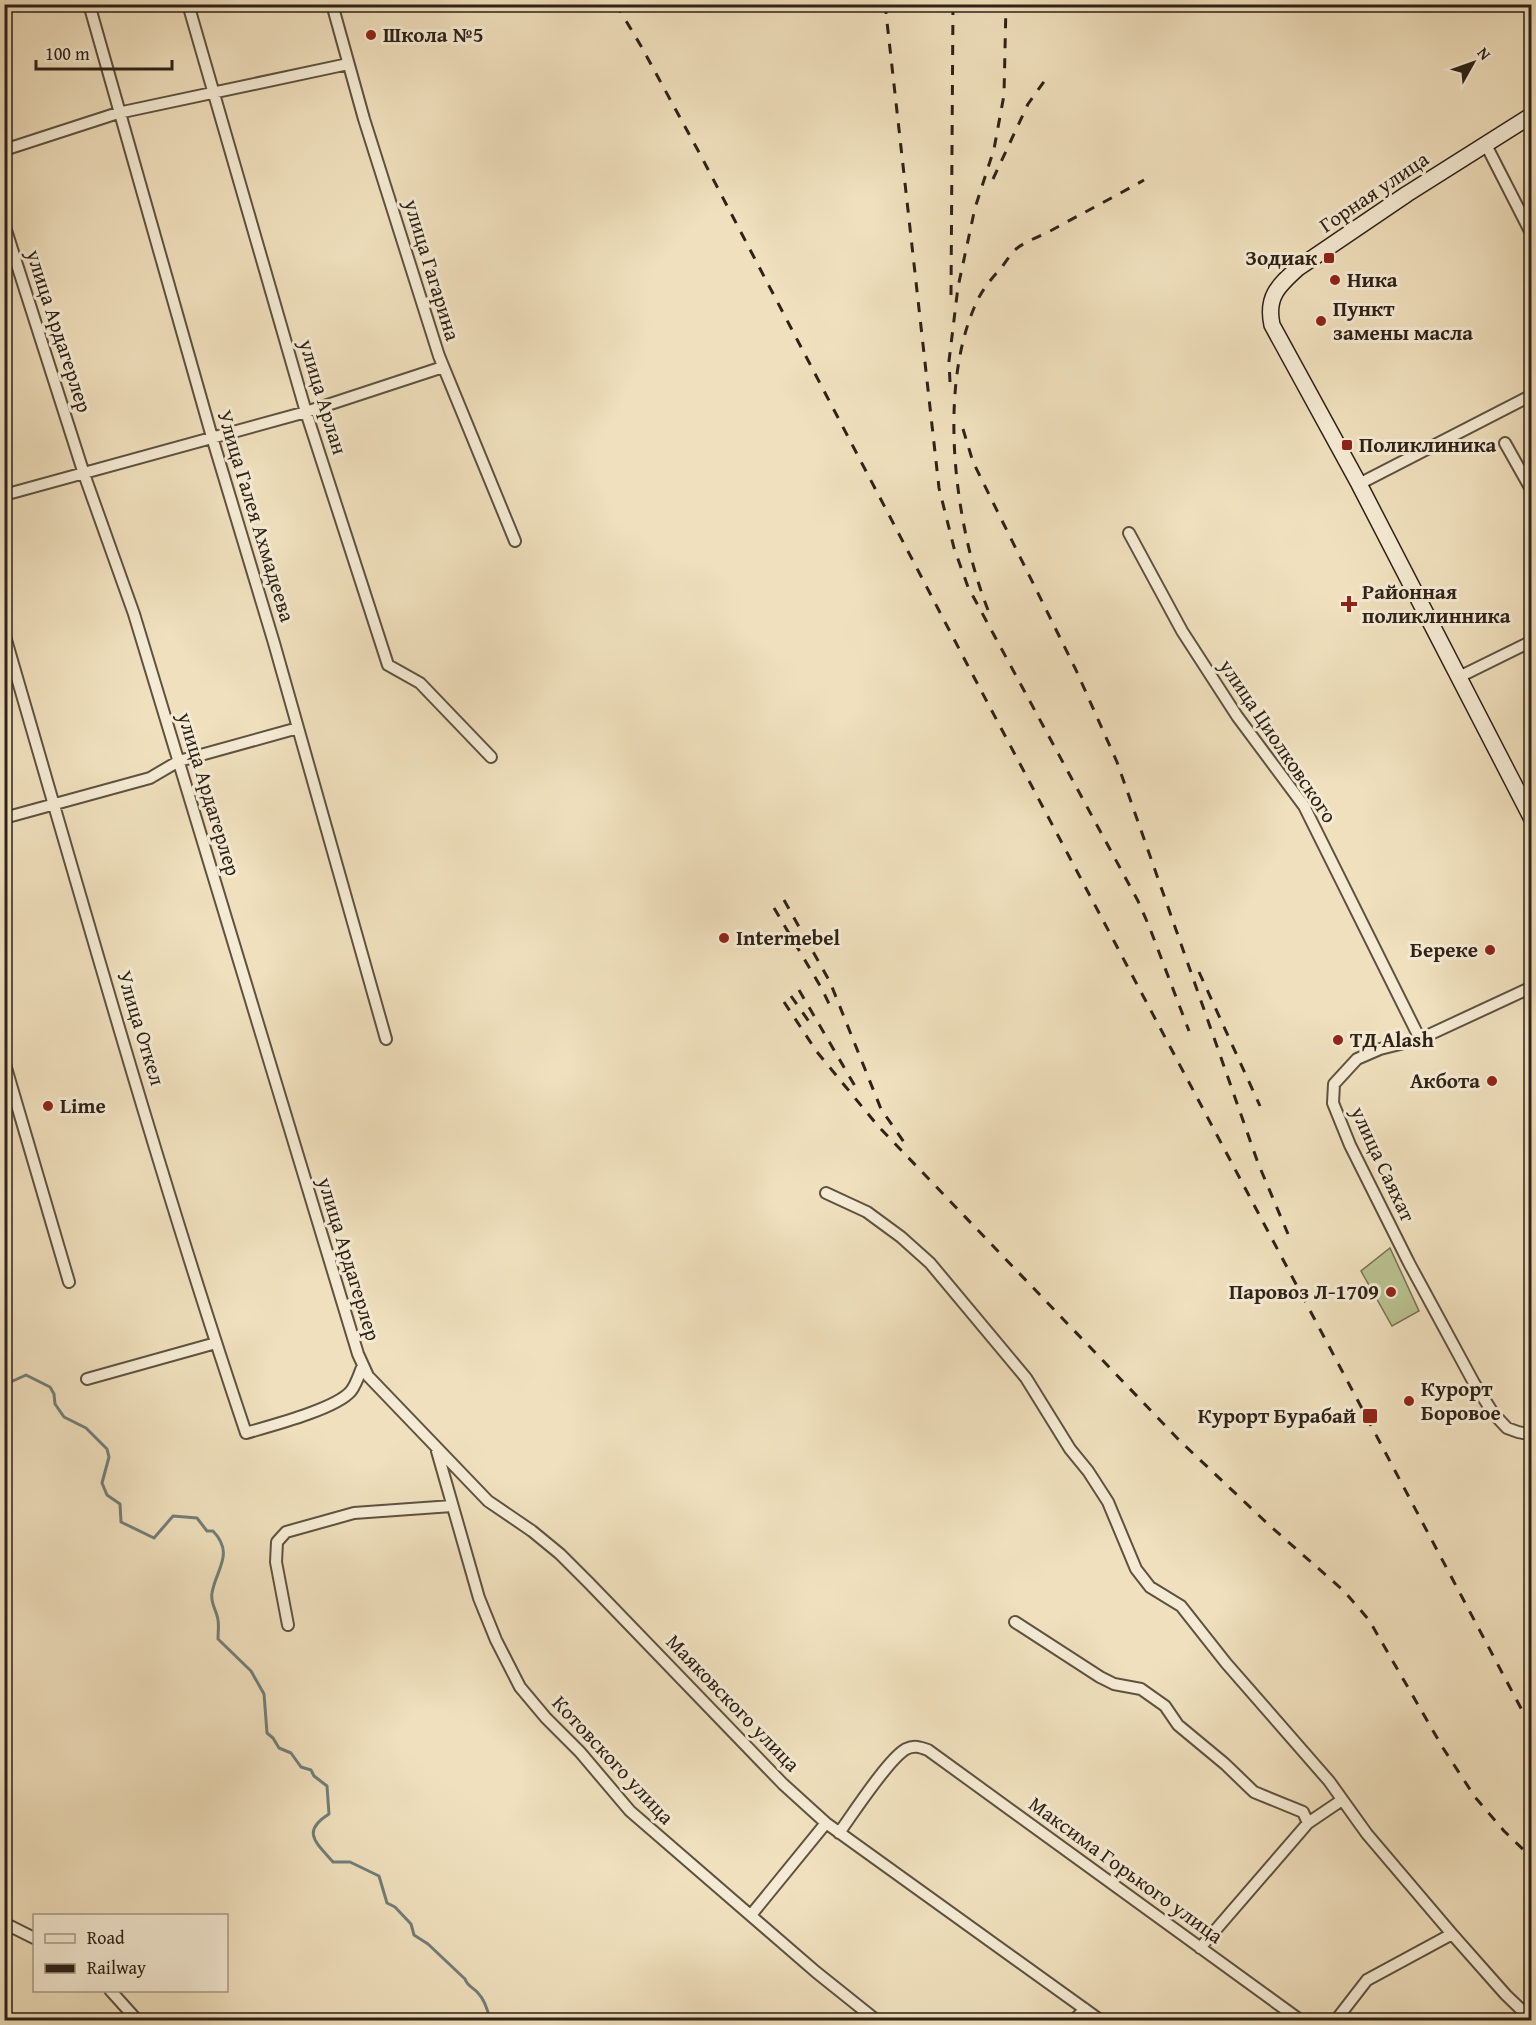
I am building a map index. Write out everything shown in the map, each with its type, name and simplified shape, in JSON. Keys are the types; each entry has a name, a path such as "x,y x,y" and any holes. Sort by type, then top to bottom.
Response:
{"main road":[{"name":"Горная улица","path":"1359,484 1272,326 1271,302 1282,282 1344,236 1485,143 1532,115"},
{"path":"1359,484 1532,819"}],"street":[{"name":"Улица Галея Ахмадеева","path":"89,4 118,113 298,728 386,1040"},
{"name":"улица Арлан","path":"188,4 306,412 388,665 420,683 491,757"},
{"name":"улица Гагарина","path":"332,4 364,119 443,367 515,541"},
{"path":"4,150 118,113 348,64"},
{"path":"1485,143 1532,235"},
{"name":"улица Ардагерлер","path":"4,225 84,474 134,614 351,1331 368,1376"},
{"path":"4,495 306,412 443,367"},
{"path":"1359,484 1532,396"},
{"path":"1505,443 1532,491"},
{"name":"улица Циолковского","path":"1129,533 1182,631 1237,716 1304,806 1420,1039"},
{"name":"Улица Откел","path":"4,633 216,1342 246,1432 298,1418 345,1397 357,1382 363,1365"},
{"path":"1459,677 1532,641"},
{"path":"4,818 150,778 179,761 298,728"},
{"name":"улица Саяхат","path":"1532,987 1420,1039 1380,1049 1357,1059 1334,1084 1333,1103 1350,1145 1409,1263 1474,1383 1493,1413 1507,1428 1528,1434 1532,1432"},
{"path":"4,1061 69,1282"},
{"path":"826,1193 867,1212 902,1236 930,1263 1026,1378 1070,1449 1088,1470 1108,1502 1142,1579 1150,1587 1181,1606 1226,1663 1329,1781 1366,1834 1506,1995 1532,2020"},
{"path":"87,1379 216,1342"},
{"name":"Маяковского улица","path":"368,1376 488,1501 532,1531 560,1554 636,1630 783,1785 839,1833 1100,2020"},
{"name":"Котовского улица","path":"436,1447 479,1598 496,1640 520,1687 630,1811 703,1876 876,2020"},
{"path":"288,1626 276,1562 277,1542 286,1532 354,1513 452,1506"},
{"path":"1015,1622 1100,1677 1114,1684 1141,1689 1165,1706 1178,1725 1225,1764 1254,1792 1303,1812 1308,1823"},
{"name":"Максима Горького улица","path":"839,1833 891,1763 906,1749 917,1746 928,1750 1300,2020"},
{"path":"1200,1948 1308,1823 1342,1800"},
{"path":"752,1915 826,1822"},
{"path":"4,1923 33,1938"},
{"path":"1336,2020 1367,1980 1452,1934"},
{"path":"112,1992 136,2020"},
{"path":"1074,2020 1086,2009"}],"green space":[{"path":"1390,1248 1419,1311 1392,1326 1361,1271"}],"waterway":[{"path":"4,1385 26,1375 50,1387 54,1394 55,1404 64,1417 86,1428 107,1449 109,1457 102,1483 107,1495 120,1504 121,1522 154,1538 173,1516 197,1518 207,1531 213,1531 223,1547 222,1562 212,1597 218,1620 218,1639 251,1671 264,1694 267,1733 279,1748 291,1753 301,1767 311,1770 314,1776 327,1786 329,1814 315,1826 314,1838 333,1862 350,1862 379,1876 387,1903 395,1907 411,1924 414,1935 428,1944 478,1993 484,2002 490,2020"}],"railway":[{"path":"616,4 701,156 967,664 1532,1729"},
{"path":"885,4 939,488 954,548 968,587 1138,901 1189,1031"},
{"path":"951,295 953,4"},
{"path":"950,382 949,361 958,287 975,208 994,149 1004,95 1006,4"},
{"path":"993,179 1028,104 1048,76"},
{"path":"988,610 976,576 967,539 955,459 956,379 963,342 974,308 986,286 1016,249 1144,180"},
{"path":"963,429 973,462 1076,670 1117,762 1258,1163 1288,1234"},
{"path":"784,900 830,982 881,1109 908,1148"},
{"path":"774,908 833,1012"},
{"path":"1199,972 1260,1106"},
{"path":"799,990 859,1093"},
{"path":"791,996 810,1023"},
{"path":"784,1002 817,1052 878,1126 1180,1441 1269,1525 1344,1591 1369,1620 1443,1748 1475,1797 1504,1831 1532,1858"}],"place":[{"name":"Школа №5","path":"371,35"},
{"name":"Зодиак","path":"1329,258"},
{"name":"Ника","path":"1335,280"},
{"name":"Пункт замены масла","path":"1321,321"},
{"name":"Поликлиника","path":"1347,445"},
{"name":"Районная поликлинника","path":"1349,604"},
{"name":"Intermebel","path":"724,938"},
{"name":"Береке","path":"1490,950"},
{"name":"ТД Alash","path":"1338,1040"},
{"name":"Акбота","path":"1492,1081"},
{"name":"Lime","path":"48,1106"},
{"name":"Паровоз Л-1709","path":"1391,1292"},
{"name":"Курорт Боровое","path":"1409,1401"},
{"name":"Курорт Бурабай","path":"1370,1416"}]}
